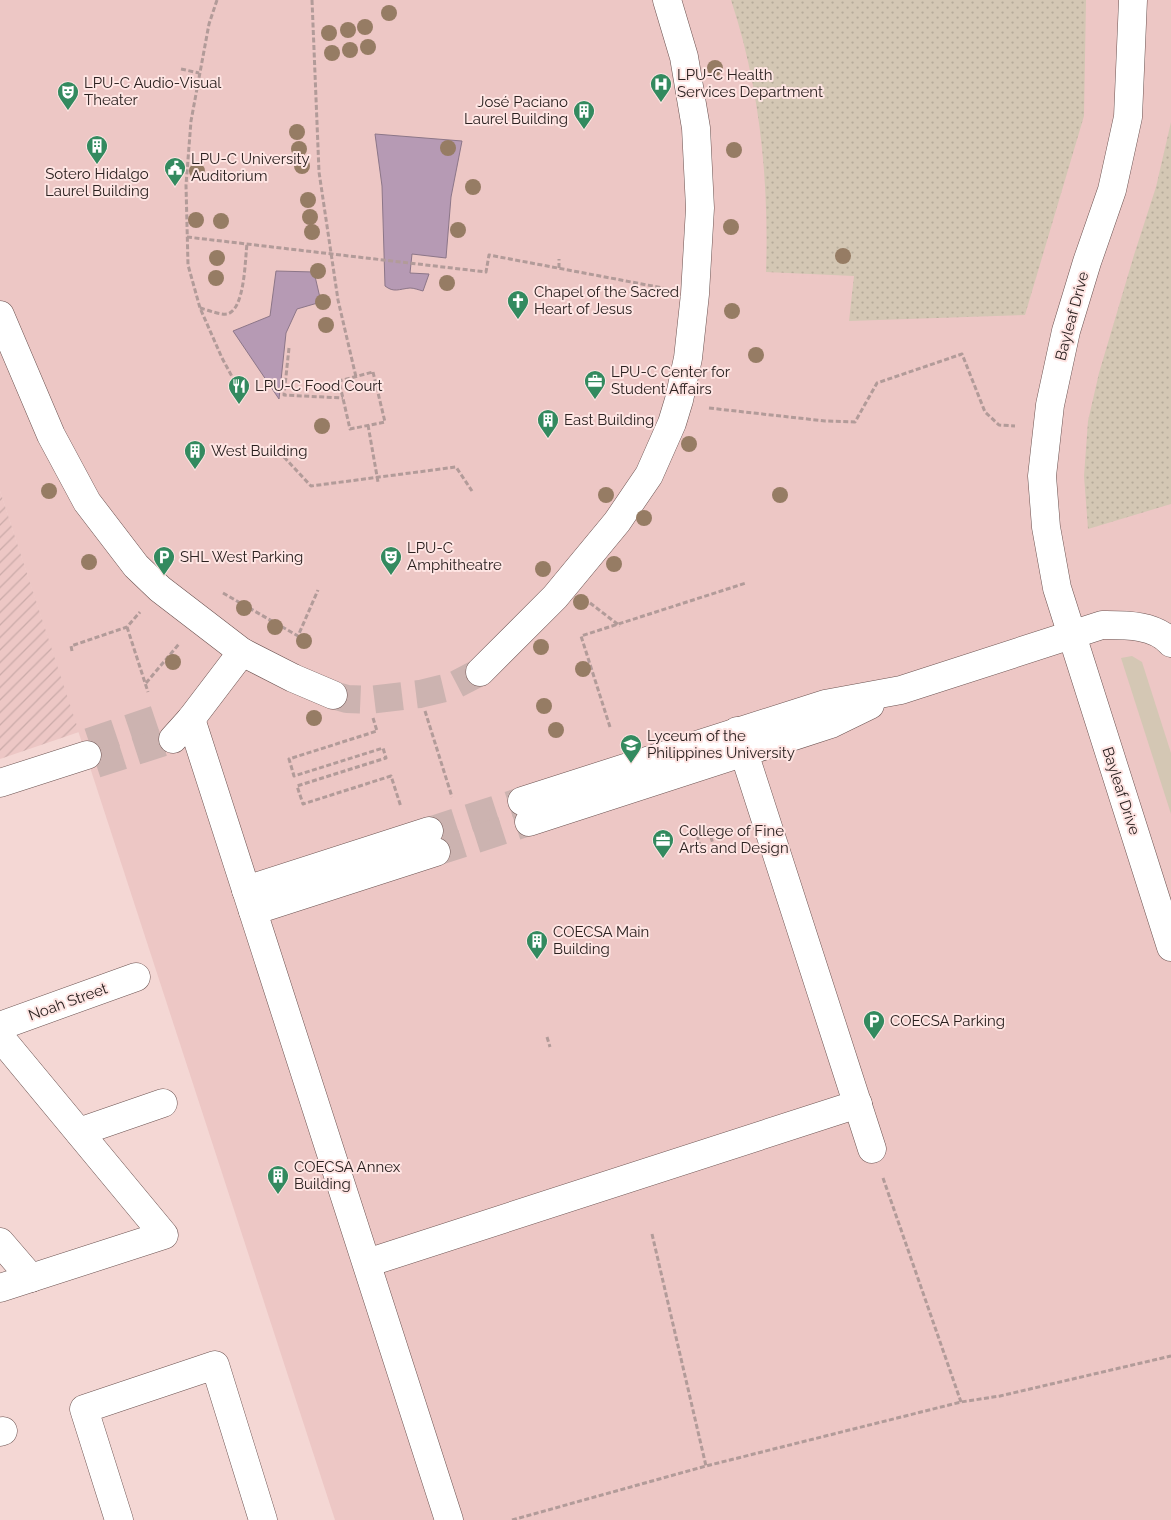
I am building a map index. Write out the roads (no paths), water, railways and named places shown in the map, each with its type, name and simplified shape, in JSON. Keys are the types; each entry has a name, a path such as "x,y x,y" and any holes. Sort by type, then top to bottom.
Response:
{"street":[{"path":"480,672 556,598 617,522 649,475 672,423 679,400 688,358 695,294 700,208 696,128 684,57 668,0"},
{"name":"Bayleaf Drive","path":"1133,0 1128,117 1112,190 1066,331 1050,405 1042,476 1046,527 1057,588 1171,947"},
{"path":"0,315 51,435 87,502 136,566 160,589 242,652 293,678 333,695"},
{"path":"526,811 741,742 825,704 901,690 1102,625 1135,625 1166,637 1171,643"},
{"path":"242,652 176,725 250,900 449,1520"},
{"path":"741,742 872,1149"},
{"path":"0,783 90,753"},
{"path":"250,900 432,841"},
{"name":"Noah Street","path":"0,1026 136,977"},
{"path":"0,1037 164,1234 0,1288"},
{"path":"79,1132 163,1102"},
{"path":"367,1263 858,1104"},
{"path":"0,1242 31,1278"},
{"path":"119,1520 84,1409 215,1365 263,1520"}],"tunnel":[{"path":"333,695 347,699 370,700 420,694 453,686 480,672"},
{"path":"89,742 166,716"},
{"path":"96,764 173,739"},
{"path":"429,831 522,801"},
{"path":"436,852 529,822"}],"place":[{"name":"LPU-C Health Services Department","path":"661,103"},
{"name":"LPU-C Audio-Visual Theater","path":"68,111"},
{"name":"José Paciano Laurel Building","path":"584,130"},
{"name":"Sotero Hidalgo Laurel Building","path":"97,165"},
{"name":"LPU-C University Auditorium","path":"175,187"},
{"name":"Chapel of the Sacred Heart of Jesus","path":"518,320"},
{"name":"LPU-C Center for Student Affairs","path":"595,400"},
{"name":"LPU-C Food Court","path":"239,405"},
{"name":"East Building","path":"548,439"},
{"name":"West Building","path":"195,470"},
{"name":"SHL West Parking","path":"164,576"},
{"name":"LPU-C Amphitheatre","path":"391,576"},
{"name":"Lyceum of the Philippines University","path":"631,764"},
{"name":"College of Fine Arts and Design","path":"663,859"},
{"name":"COECSA Main Building","path":"537,960"},
{"name":"COECSA Parking","path":"874,1040"},
{"name":"COECSA Annex Building","path":"278,1195"}]}
